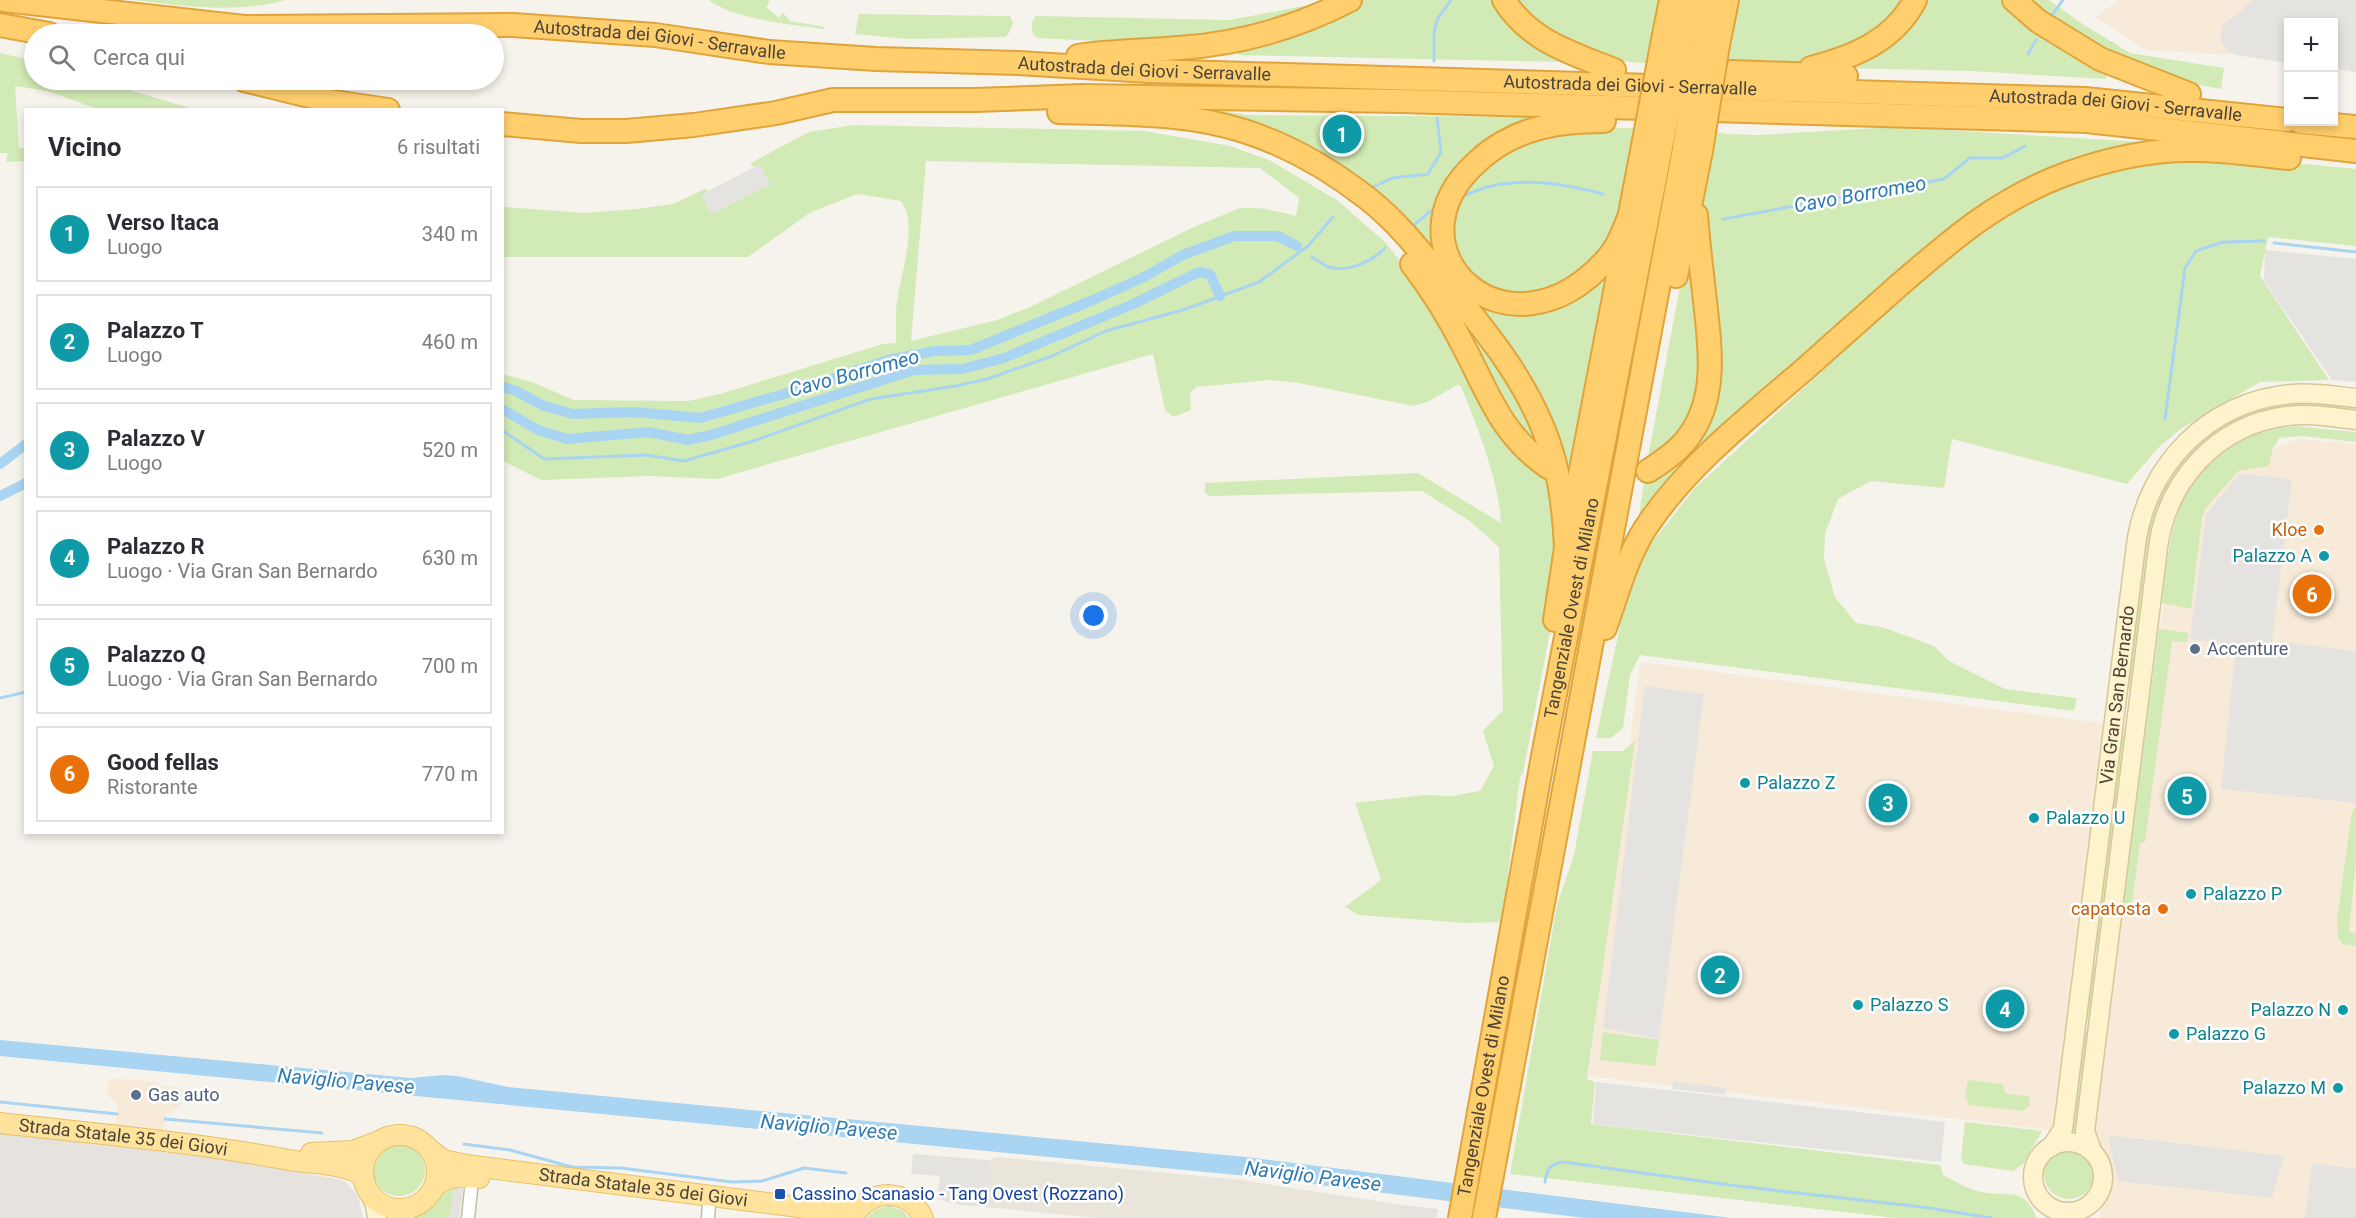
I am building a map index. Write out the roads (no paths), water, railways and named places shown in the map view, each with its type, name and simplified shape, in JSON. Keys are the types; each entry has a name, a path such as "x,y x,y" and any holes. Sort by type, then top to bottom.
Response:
{"highway":[{"name":"Autostrada dei Giovi - Serravalle","path":"4,0 217,24"},
{"path":"1018,63 1086,54 1181,48 1236,41 1288,27 1350,0"},
{"path":"1504,0 1514,15 1538,37 1614,70"},
{"path":"1665,0 1686,41"},
{"path":"1671,0 1686,41"},
{"name":"Tangenziale Ovest di Milano","path":"1484,1218 1579,709 1692,150 1686,41 1689,0"},
{"name":"Tangenziale Ovest di Milano","path":"1460,1218 1652,146 1686,41 1710,0"},
{"path":"1686,41 1727,0"},
{"path":"1792,73 1855,54 1880,41 1903,19 1915,0"},
{"path":"2014,0 2038,21 2100,59 2189,94"},
{"path":"0,25 24,29"},
{"name":"Autostrada dei Giovi - Serravalle","path":"504,25 655,35 769,52 876,59 1018,63 1149,71 2085,99 2284,119"},
{"path":"1149,71 1237,62 1792,73 2189,94 2284,113"},
{"path":"285,90 334,102 374,108"},
{"name":"Autostrada dei Giovi - Serravalle","path":"504,124 581,131 626,131 694,125 765,115 833,100 975,100 1107,96 1389,101 2087,121 2356,151"},
{"path":"975,100 1156,124 1213,136 1275,158 1305,174 1358,210 1405,255 1428,285 1464,347 1503,423 1529,454 1548,467"},
{"path":"1059,112 1165,115 1215,123 1244,131 1304,158 1368,199 1422,254 1483,328 1513,369 1530,399 1554,459 1562,492 1566,548"},
{"path":"1652,146 1630,215 1618,243 1595,271 1556,297 1526,305 1496,301 1475,291 1457,273 1444,240 1444,212 1453,189 1460,178 1483,156 1499,145 1533,129 1579,121 1766,121 1841,114"},
{"path":"2338,124 2353,127"},
{"path":"2338,126 2353,127"},
{"path":"1648,471 1687,439 1696,424 1709,383 1709,340 1693,189 1692,150"},
{"path":"1579,709 1636,543 1665,500 1688,474 1749,417 1936,253 1987,213 2009,200 2065,175 2142,154 2189,150 2217,151 2356,163"},
{"path":"1605,628 1693,189"},
{"path":"1543,756 1553,640 1566,548 1630,215"}],"main road":[{"name":"Via Gran San Bernardo","path":"2051,1147 2063,1129 2136,545 2142,513 2151,490 2180,447 2200,429 2243,405 2266,397 2291,393 2356,398"},
{"name":"Via Gran San Bernardo","path":"2092,1151 2085,1131 2163,520 2182,481 2213,448 2231,435 2278,417 2300,415 2356,420"},
{"name":"Strada Statale 35 dei Giovi","path":"0,1123 248,1151 348,1169 361,1174 367,1187"},
{"path":"377,1218 375,1203 363,1172 365,1160 371,1149 381,1140 392,1136 407,1135 421,1141 429,1149 437,1170 432,1190 423,1201 398,1218"},
{"name":"Strada Statale 35 dei Giovi","path":"248,1151 346,1152 364,1148 381,1140"},
{"path":"2072,1142 2092,1151 2101,1164 2103,1180 2098,1195 2081,1212 2046,1209 2035,1186 2034,1174 2039,1159 2051,1147 2061,1143 2072,1142"},
{"name":"Strada Statale 35 dei Giovi","path":"429,1149 443,1160 466,1165 814,1209 857,1211 873,1197 893,1195 911,1202 927,1216"},
{"name":"Strada Statale 35 dei Giovi","path":"432,1190 443,1180 464,1176 709,1211 804,1217"},
{"path":"367,1187 378,1201 390,1207 401,1209 414,1206"}],"street":[{"path":"468,1218 471,1190"}],"water":[{"name":"Naviglio Pavese","path":"0,1040 411,1078 457,1076 508,1087 1246,1157 1732,1218 1585,1218 1247,1176 0,1056"}],"waterway":[{"path":"1434,61 1434,33 1437,20 1451,0"},
{"name":"Cavo Borromeo","path":"2050,18 2063,0"},
{"name":"Cavo Borromeo","path":"2028,54 2036,40"},
{"path":"1369,189 1392,178 1428,174 1441,152 1437,118"},
{"name":"Cavo Borromeo","path":"1723,219 1944,179 1970,158 2003,158 2025,146"},
{"name":"Cavo Borromeo","path":"1464,196 1498,185 1533,182 1568,186 1603,194"},
{"name":"Cavo Borromeo","path":"1410,228 1432,210"},
{"path":"504,431 544,459 646,455 684,461 750,442 871,399 987,379 1052,356 1106,331 1186,309 1259,282 1308,246 1333,217"},
{"name":"Cavo Borromeo","path":"504,388 514,390 544,406 573,414 633,412 700,418 808,387 888,360 935,351 971,350 1093,300 1144,277 1183,255 1234,236 1278,236 1297,246"},
{"path":"2165,419 2185,268 2196,251 2223,242 2264,241"},
{"path":"2274,243 2356,252"},
{"name":"Cavo Borromeo","path":"1312,257 1329,267 1344,268 1359,265 1385,248"},
{"path":"504,410 538,430 567,439 649,432 688,440 711,435 914,370 962,369 1004,358 1131,305 1199,272 1210,274 1220,296"},
{"name":"Cavo Borromeo","path":"0,464 24,446"},
{"path":"0,496 24,484"},
{"path":"0,698 24,692"},
{"path":"0,1102 117,1114"},
{"path":"165,1119 322,1133"},
{"path":"464,1144 510,1150 572,1167 621,1168 732,1182 762,1181 804,1168 846,1173"},
{"path":"1545,1182 1550,1168 1563,1162 1737,1186 1922,1207 1992,1218"}],"tunnel":[{"path":"1577,479 1596,482 1613,481 1648,471"}],"place":[{"name":"Verso Itaca","path":"1342,134"},
{"name":"Kloe","path":"2319,530"},
{"name":"Palazzo A","path":"2324,556"},
{"name":"Good fellas","path":"2312,594"},
{"name":"Accenture","path":"2195,649"},
{"name":"Palazzo Z","path":"1745,783"},
{"name":"Palazzo Q","path":"2187,796"},
{"name":"Palazzo V","path":"1888,803"},
{"name":"Palazzo U","path":"2034,818"},
{"name":"Palazzo P","path":"2191,894"},
{"name":"capatosta","path":"2163,909"},
{"name":"Palazzo T","path":"1720,975"},
{"name":"Palazzo S","path":"1858,1005"},
{"name":"Palazzo R","path":"2005,1009"},
{"name":"Palazzo N","path":"2343,1010"},
{"name":"Palazzo G","path":"2174,1034"},
{"name":"Palazzo M","path":"2338,1088"},
{"name":"Gas auto","path":"136,1095"},
{"name":"Cassino Scanasio - Tang Ovest (Rozzano)","path":"780,1194"}]}
